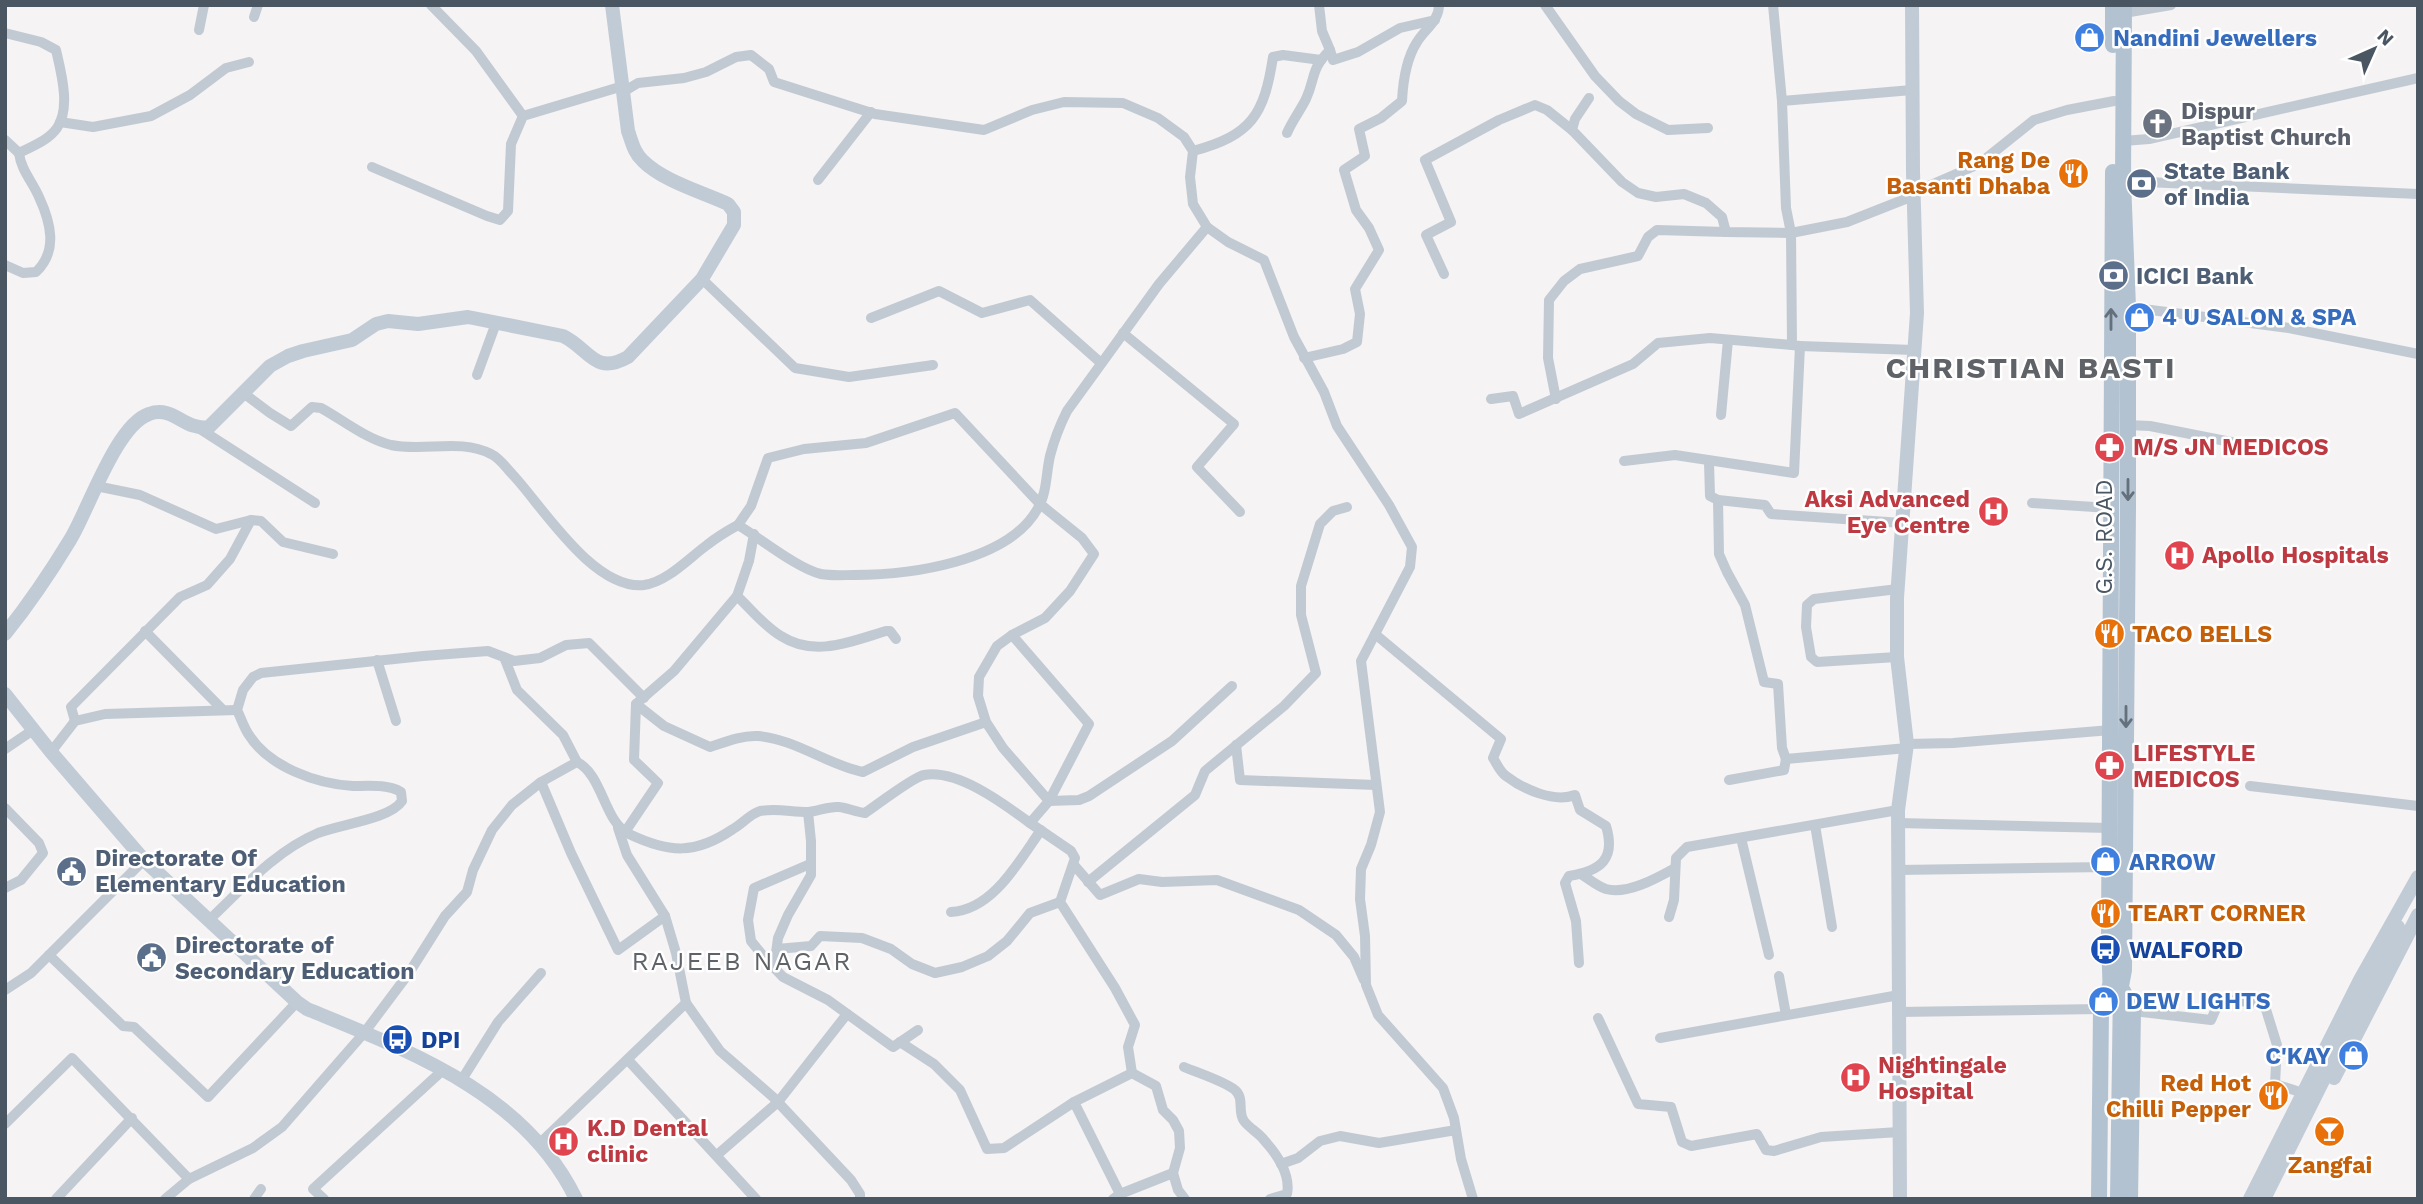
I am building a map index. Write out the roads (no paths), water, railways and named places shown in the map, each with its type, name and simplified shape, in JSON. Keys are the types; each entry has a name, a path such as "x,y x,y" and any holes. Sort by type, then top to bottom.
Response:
{"main road":[{"name":"G.S. ROAD","path":"2116,984 2109,971 2110,508 2114,101 2120,8"},
{"name":"G.S. ROAD","path":"2116,984 2124,970 2127,425 2120,8"},
{"path":"2116,984 2118,1199"},
{"path":"2099,1199 2116,1010"},
{"path":"2108,1199 2116,1010"},
{"path":"2116,1010 2130,1199"}],"street":[{"path":"199,30 204,5"},
{"path":"254,17 258,5"},
{"path":"430,5 476,51 523,116"},
{"path":"200,429 209,427 270,366 288,356 352,340 376,324 388,321 418,324 468,317 563,336 574,341 589,357 603,364 615,364 628,357 702,279 734,225 734,212 728,204 661,174 643,161 634,149 628,131 612,5"},
{"path":"1320,5 1322,30 1333,60 1358,52 1400,28 1436,20"},
{"path":"1304,358 1343,349 1357,342 1360,314 1355,289 1379,250 1369,228 1356,210 1344,170 1365,156 1359,129 1381,118 1402,100 1405,72 1416,42 1436,20 1439,5"},
{"path":"1545,5 1595,76 1636,114 1668,130 1707,128"},
{"path":"1624,461 1675,455 1794,474 1796,346 1791,233 1786,208 1782,101 1773,5"},
{"path":"1900,1199 1898,816 1907,746 1897,657 1898,589 1917,313 1913,196 1912,5"},
{"path":"2120,8 2171,5"},
{"path":"5,33 41,42 56,50 63,79 64,98 56,130 19,153"},
{"path":"1287,133 1305,101 1315,68 1330,50"},
{"path":"523,116 638,83 684,78 706,72 736,57 751,55 769,69 774,82 871,112 984,130 1032,110 1063,102 1123,103 1158,118 1184,137 1193,151 1190,177 1193,204 1207,227 1228,242 1264,260 1294,337 1324,392 1337,426 1389,505 1412,547 1410,567 1361,661 1380,812 1361,869 1360,899 1365,936 1366,985"},
{"path":"1193,151 1234,135 1252,122 1265,99 1273,57 1283,55 1321,60"},
{"path":"60,122 93,127 152,116 190,95 226,68 249,62"},
{"path":"2123,141 2149,139 2418,78"},
{"path":"1782,101 1912,90"},
{"path":"1572,130 1575,119 1589,98"},
{"path":"1556,399 1548,358 1549,300 1564,281 1580,269 1638,256 1648,237 1657,230 1791,233 1847,222 1913,196 1926,187 1979,164 2034,120 2067,110 2114,101"},
{"path":"1444,274 1426,235 1451,222 1425,160 1499,120 1535,105 1547,110 1572,130 1630,187 1656,197 1684,194 1706,203 1722,217 1726,232"},
{"path":"818,180 871,112"},
{"path":"372,167 500,220 508,211 511,144 523,116"},
{"path":"5,140 19,153 20,164 43,206 52,247 46,263 36,272 23,273 5,265"},
{"path":"2123,181 2418,194"},
{"path":"738,525 819,574 871,575 918,570 956,563 1007,540 1026,526 1040,504 1049,457 1058,428 1067,411 1159,284 1207,227"},
{"path":"702,279 795,368 849,377 933,365"},
{"path":"871,318 939,290 982,313 1030,300 1101,363"},
{"path":"2127,307 2290,328 2418,354"},
{"path":"477,375 496,323"},
{"path":"1123,333 1234,425 1197,467 1240,512"},
{"path":"1491,399 1513,396 1519,414 1633,364 1658,344 1710,338 1796,346 1914,351"},
{"path":"1721,415 1728,340"},
{"path":"242,392 270,414 291,426 312,407 321,408 368,436 389,444 410,447 454,446 493,454 536,499 572,548 619,581 644,585 662,578 738,525 751,506 768,458 804,449 866,443 954,413 1040,504 1082,538 1094,554 1070,591 1045,618 997,646 979,677 978,696 986,722 1003,748 1049,801"},
{"path":"5,634 26,608 72,538 96,486 133,424 145,415 158,411 170,414 200,429 315,503"},
{"path":"2127,425 2150,426 2236,443"},
{"path":"1709,461 1710,496 1718,500 1765,505 1771,514 1902,523"},
{"path":"96,486 140,495 216,529 251,520 261,521 283,542 333,554"},
{"path":"1718,500 1719,554 1745,605 1764,682 1777,684 1782,748 1786,759 1784,770 1729,780"},
{"path":"2032,503 2110,508"},
{"path":"1088,882 1195,795 1205,771 1284,706 1316,673 1301,615 1301,586 1320,524 1333,511 1347,508"},
{"path":"75,721 71,707 180,597 207,585 230,559 251,520"},
{"path":"625,832 658,783 634,760 640,701 674,671 737,596 749,561 754,534"},
{"path":"1897,657 1817,662 1811,657 1806,627 1807,605 1814,599 1898,589"},
{"path":"737,596 780,636 804,646 824,648 888,631 896,639"},
{"path":"145,631 223,710"},
{"path":"1376,634 1502,738 1493,758 1504,775 1530,791 1567,798 1575,795 1580,810 1596,823 1606,826 1610,840 1609,855 1601,864 1581,874 1569,876 1565,883 1576,921 1578,963"},
{"path":"1012,635 1089,724 1049,801 1030,823"},
{"path":"209,920 276,858 296,845 336,827 386,814 395,810 402,801 401,792 393,787 318,781 296,772 269,755 249,736 237,710 243,690 253,677 261,673 488,651 514,661 540,658 566,645 589,643 664,726 710,747 741,737 758,736 776,740 863,772 913,747 986,722"},
{"path":"504,657 517,690 563,736 577,761 587,766 625,832 668,849 703,847 757,812 782,809 808,812 840,807 865,813 923,775 948,776 966,783 1071,851 1075,858 1060,902 1030,914 1007,941 988,956 962,967 935,973 912,964 891,949 862,938 820,936 811,946 777,949"},
{"path":"377,660 396,721"},
{"path":"1049,801 1079,800 1089,796 1172,741 1232,686"},
{"path":"5,694 144,860 297,1002 307,1009 412,1052 513,1115 540,1143 566,1177 576,1199"},
{"path":"51,752 75,721 105,714 237,710"},
{"path":"5,749 33,730"},
{"path":"1786,759 1907,746 2111,730"},
{"path":"1236,746 1240,780 1377,785"},
{"path":"165,1199 189,1179 253,1148 282,1127 364,1033 409,973 445,916 467,892 473,870 492,830 512,805 541,782 577,761"},
{"path":"541,782 571,853 618,950 665,916"},
{"path":"2250,786 2418,806"},
{"path":"5,808 39,843 43,853 21,880 5,888"},
{"path":"774,968 778,938 811,875 808,812"},
{"path":"1669,918 1674,900 1676,858 1686,847 1815,825 1898,816 2110,828"},
{"path":"614,817 627,855 665,916 686,1003 720,1051 778,1102 851,1181 860,1194 860,1199"},
{"path":"1815,825 1832,927"},
{"path":"951,912 962,911 981,903 998,886 1041,831"},
{"path":"1741,838 1769,955"},
{"path":"5,990 31,973 144,860"},
{"path":"810,864 754,888 748,920 751,941 783,977 828,1000 893,1046 918,1030"},
{"path":"1074,865 1100,895 1139,879 1162,882 1217,880 1299,909 1336,935 1354,957 1378,1015 1443,1088 1454,1118 1461,1159 1473,1199"},
{"path":"1898,870 2109,867"},
{"path":"1581,874 1605,889 1615,889 1644,885 1675,868"},
{"path":"2250,1199 2360,980 2418,877"},
{"path":"2264,1199 2393,940 2405,901"},
{"path":"1060,902 1115,988 1135,1025 1128,1047 1132,1073"},
{"path":"2393,940 2418,914"},
{"path":"2274,1199 2418,914"},
{"path":"49,955 123,1026 134,1027 208,1097 297,1002"},
{"path":"461,1081 498,1022 541,973"},
{"path":"1779,976 1786,1015"},
{"path":"1660,1038 1899,995"},
{"path":"1899,1012 2116,1010 2211,1020 2218,1004 2225,1000 2264,1003 2277,1045 2275,1084 2303,1093"},
{"path":"540,1143 686,1003"},
{"path":"717,1155 778,1102 847,1014"},
{"path":"1598,1018 1638,1104 1671,1107 1682,1142 1691,1146 1758,1134 1766,1150 1774,1151 1821,1136 1899,1132"},
{"path":"900,1042 934,1064 960,1090 987,1149 1004,1147 1074,1102 1132,1073"},
{"path":"5,1124 72,1058 189,1179"},
{"path":"628,1060 756,1199"},
{"path":"1184,1067 1235,1090 1241,1099 1240,1111 1244,1121 1264,1140 1281,1164 1289,1185 1287,1194 1270,1199"},
{"path":"324,1199 313,1189 443,1070"},
{"path":"1132,1073 1156,1086 1163,1110 1179,1130 1180,1148 1173,1173 1178,1190 1185,1199"},
{"path":"1074,1102 1116,1196 1173,1173"},
{"path":"56,1199 132,1118"},
{"path":"1281,1164 1298,1158 1320,1141 1340,1136 1379,1143 1456,1130"},
{"path":"254,1199 261,1189"}],"place":[{"name":"Nandini Jewellers","path":"2090,38"},
{"name":"Dispur Baptist Church","path":"2158,124"},
{"name":"Rang De Basanti Dhaba","path":"2073,173"},
{"name":"State Bank of India","path":"2141,184"},
{"name":"ICICI Bank","path":"2113,276"},
{"name":"4 U SALON & SPA","path":"2139,317"},
{"name":"M/S JN MEDICOS","path":"2110,447"},
{"name":"Aksi Advanced Eye Centre","path":"1993,512"},
{"name":"Apollo Hospitals","path":"2179,555"},
{"name":"TACO BELLS","path":"2109,634"},
{"name":"LIFESTYLE MEDICOS","path":"2110,766"},
{"name":"ARROW","path":"2106,862"},
{"name":"Directorate Of Elementary Education","path":"72,871"},
{"name":"TEART CORNER","path":"2105,913"},
{"name":"WALFORD","path":"2106,950"},
{"name":"Directorate of Secondary Education","path":"152,958"},
{"name":"DEW LIGHTS","path":"2103,1001"},
{"name":"DPI","path":"398,1040"},
{"name":"C'KAY","path":"2354,1056"},
{"name":"Nightingale Hospital","path":"1855,1078"},
{"name":"Red Hot Chilli Pepper","path":"2274,1096"},
{"name":"Zangfai","path":"2330,1131"},
{"name":"K.D Dental clinic","path":"564,1141"}],"district":[{"name":"CHRISTIAN BASTI","path":"2031,368"},
{"name":"RAJEEB NAGAR","path":"742,961"}]}
